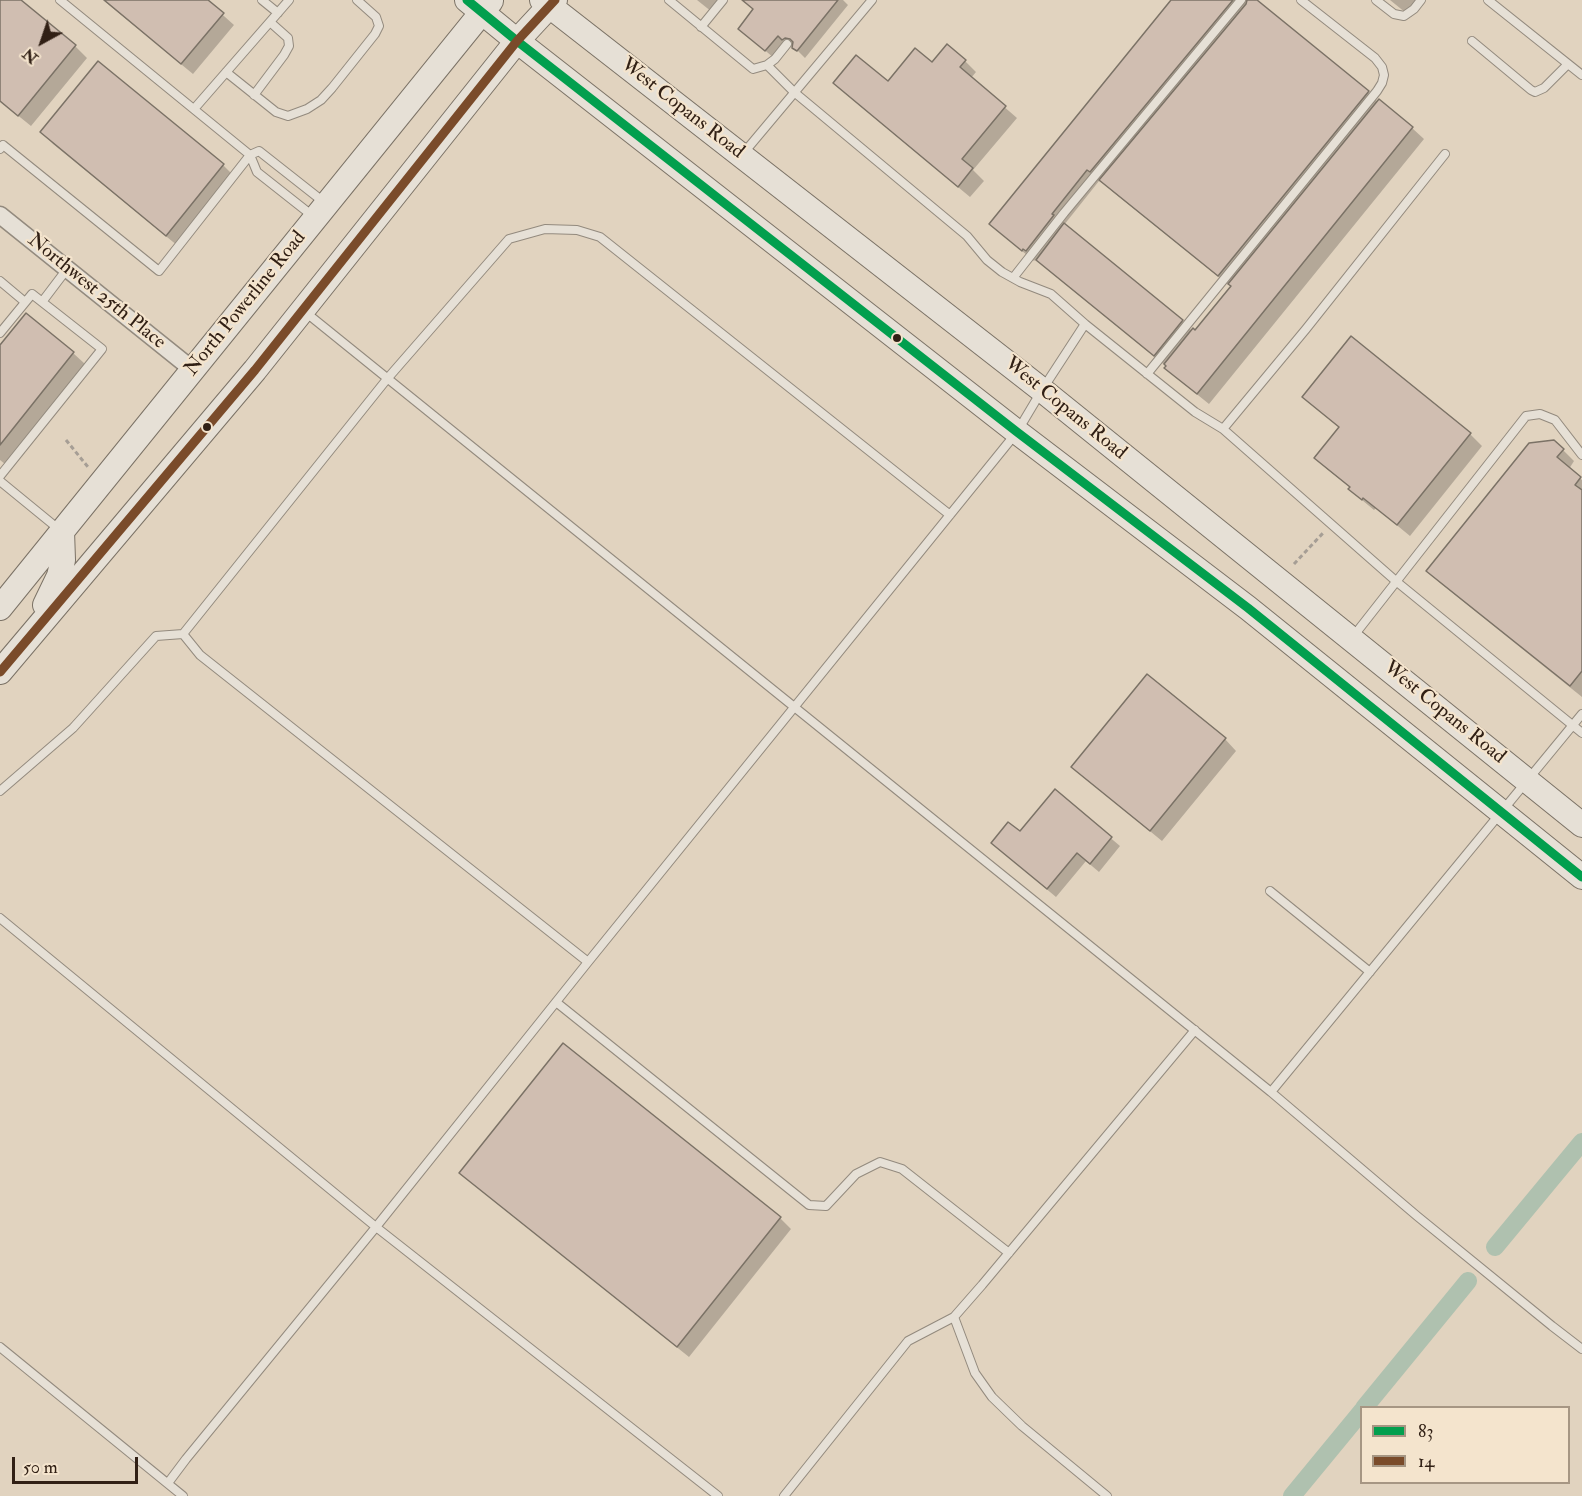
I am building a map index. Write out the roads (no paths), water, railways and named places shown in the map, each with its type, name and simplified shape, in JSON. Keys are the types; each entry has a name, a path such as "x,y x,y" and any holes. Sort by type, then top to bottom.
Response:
{"main road":[{"path":"0,672 248,379 549,2"},
{"name":"West Copans Road","path":"549,2 1041,390 1582,825"},
{"name":"West Copans Road","path":"480,4 517,41 1017,432 1248,608 1582,877"},
{"name":"North Powerline Road","path":"0,608 321,211 480,4"},
{"path":"33,632 59,576 63,560 62,531"}],"street":[{"name":"Northwest 25th Place","path":"0,215 193,370"}],"lane":[{"path":"60,0 250,155 257,172 321,211"},
{"path":"262,0 278,13"},
{"path":"194,109 289,0"},
{"path":"226,72 276,112 288,116 307,109 321,100 364,49 379,26 376,17 357,0"},
{"path":"669,0 753,69 767,65 787,44"},
{"path":"701,27 721,0"},
{"path":"742,156 873,0"},
{"path":"1013,278 1241,0"},
{"path":"1147,374 1382,83 1384,75 1382,67 1375,58 1300,0"},
{"path":"1376,0 1394,14 1404,16 1421,0"},
{"path":"1488,0 1582,75"},
{"path":"254,94 284,56 289,46 288,38 270,22"},
{"path":"1472,41 1536,92 1544,88 1568,64"},
{"path":"767,65 794,92 967,236 987,260 1013,278 1052,294 1085,324 1195,412 1223,429 1397,582 1582,733"},
{"path":"1,145 159,271 250,155 259,152 321,211"},
{"path":"1223,429 1445,154"},
{"path":"0,791 73,728 156,636 183,634 387,379 509,239 545,229 576,230 600,237 950,516"},
{"path":"42,302 67,269"},
{"path":"0,281 25,302"},
{"path":"0,333 32,294 102,349 0,476"},
{"path":"303,310 1195,1030 1417,1216 1582,1349"},
{"path":"168,1483 1017,432 1041,390 1085,324"},
{"path":"1352,639 1526,416 1540,414 1555,420 1582,455"},
{"path":"0,481 62,531"},
{"path":"183,634 200,655 588,962"},
{"path":"1271,1092 1582,714"},
{"path":"1270,891 1370,972"},
{"path":"0,918 376,1227 718,1496"},
{"path":"556,1002 809,1205 826,1206 856,1174 880,1162 902,1169 1010,1253"},
{"path":"784,1496 908,1341 954,1317 1195,1030"},
{"path":"954,1317 975,1373 992,1397 1022,1426 1107,1496"},
{"path":"0,1347 183,1496"}],"waterway":[{"path":"1495,1247 1582,1142"},
{"path":"1366,1406 1468,1281"},
{"path":"1292,1496 1360,1413"}]}
